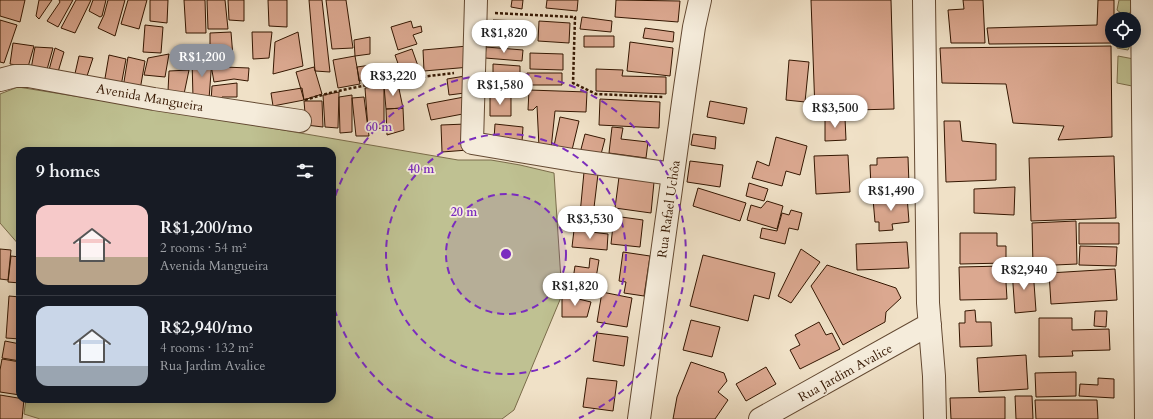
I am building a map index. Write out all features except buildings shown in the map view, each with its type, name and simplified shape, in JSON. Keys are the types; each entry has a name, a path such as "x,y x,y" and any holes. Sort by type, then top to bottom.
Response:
{"street":[{"name":"Rua Rafael Uchôa","path":"639,419 685,88 694,27 700,0"},
{"path":"924,0 928,303 934,376 935,419"},
{"path":"1142,0 1146,419"},
{"path":"476,6 472,143 573,160 673,174"},
{"name":"Avenida Mangueira","path":"0,80 15,76 28,76 154,99 302,111"},
{"name":"Rua Jardim Avalice","path":"760,419 930,324"}],"path":[{"path":"476,6 575,17 573,83 596,94 658,98 672,96 685,88"},
{"path":"302,111 325,94 405,79 474,70"}],"green space":[{"path":"1119,0 1135,0 1137,7 1131,12 1120,12 1117,10"},
{"path":"1117,48 1129,48 1128,50"},
{"path":"1118,56 1139,60 1132,86 1117,83"},
{"path":"18,87 458,160 491,160 554,173 562,295 514,410 502,419 40,419 24,414 25,403 336,403 336,147 16,147 16,241 0,223 0,94"}]}
